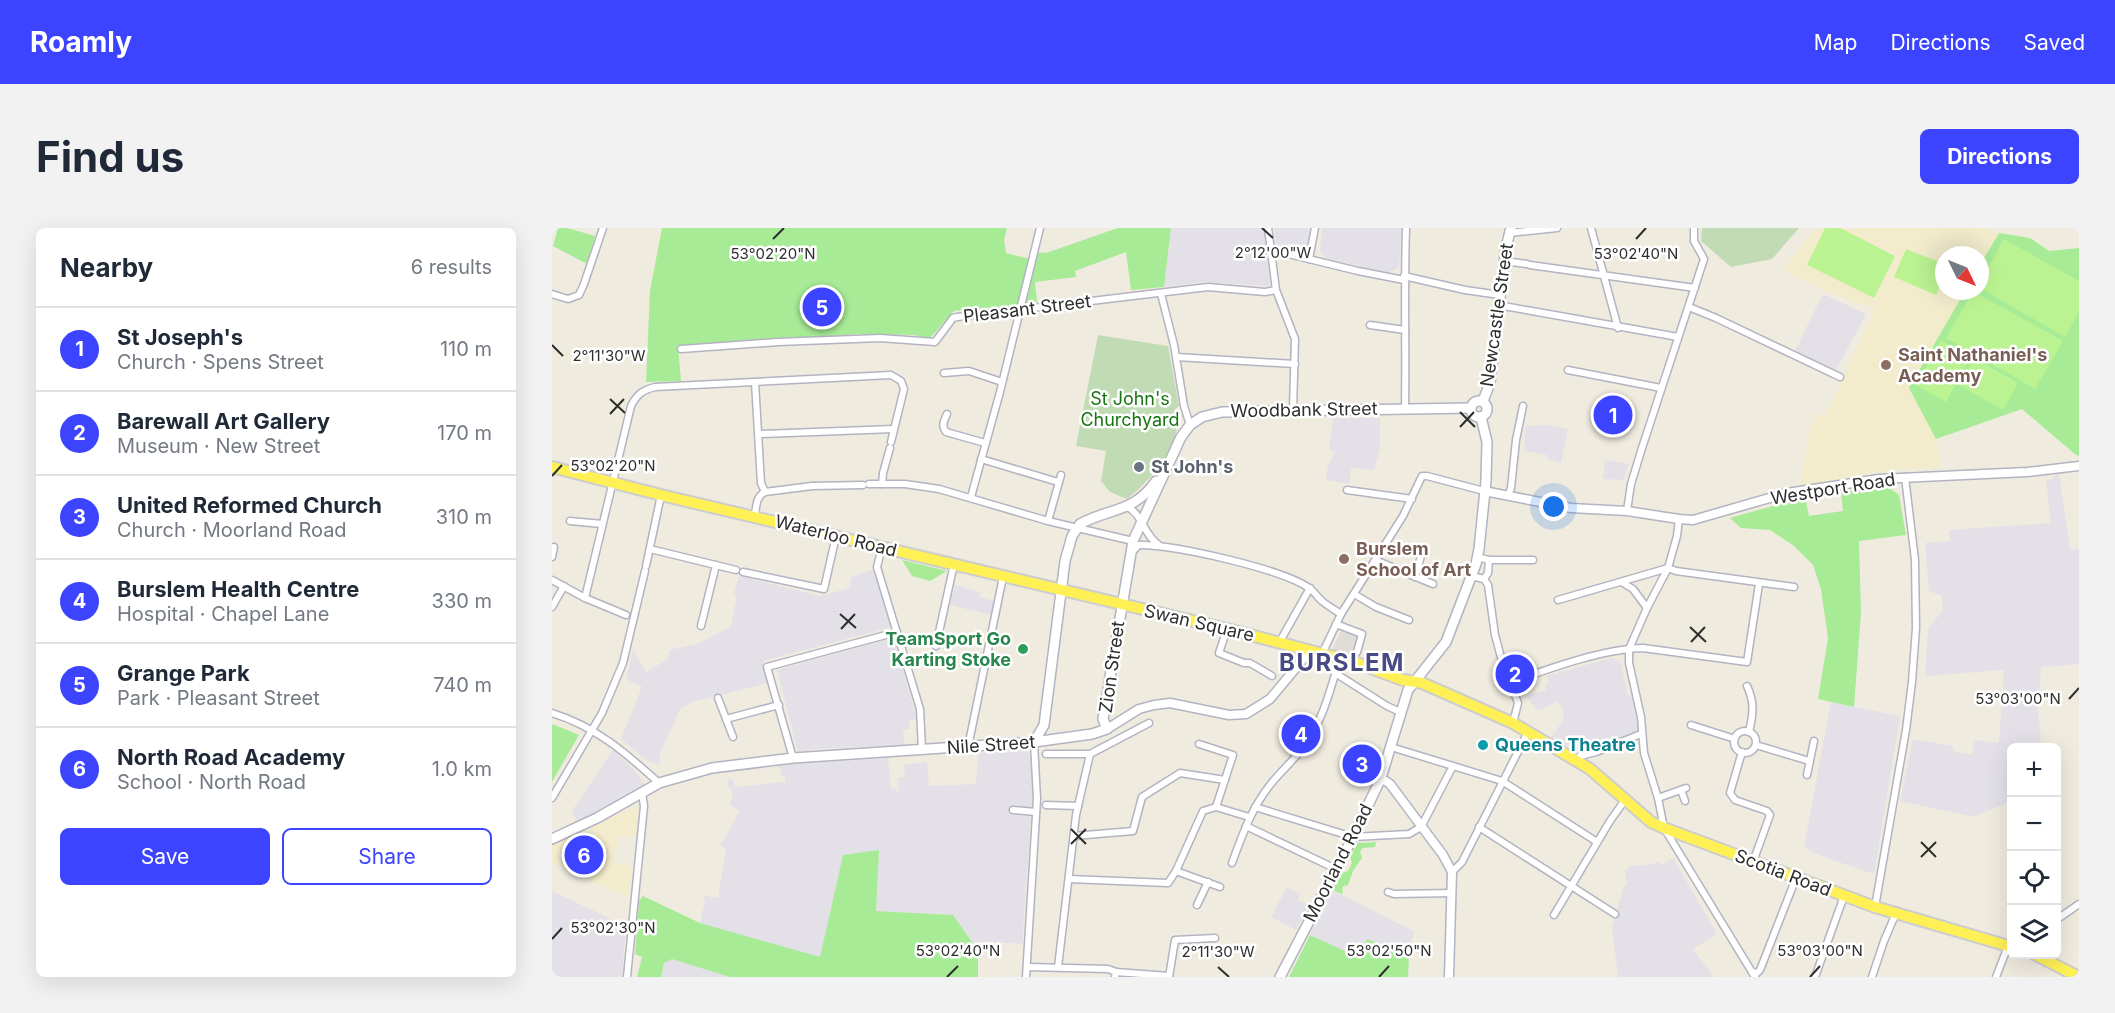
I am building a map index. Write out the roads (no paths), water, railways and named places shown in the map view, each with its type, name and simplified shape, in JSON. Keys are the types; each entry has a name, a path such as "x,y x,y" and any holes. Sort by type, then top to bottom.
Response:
{"main road":[{"name":"Newcastle Street","path":"1483,401 1490,382 1509,231"},
{"path":"1483,401 1487,411 1481,417 1473,415 1471,408 1474,402 1483,401"},
{"name":"Woodbank Street","path":"1190,424 1202,417 1222,411 1471,408"},
{"name":"Moorland Road","path":"1280,977 1381,778 1408,690 1448,638 1471,576 1477,557 1485,491 1487,442 1481,417"},
{"path":"1052,740 1044,725 1060,590 1065,561 1077,527 1090,519 1127,507 1151,488 1166,467 1190,424"},
{"name":"Waterloo Road","path":"552,467 1121,605"},
{"name":"Zion Street","path":"1107,729 1103,719 1133,541 1166,467"},
{"name":"Swan Square","path":"1121,605 1340,658 1403,680 1415,681 1513,723"},
{"name":"Scotia Road","path":"1513,723 1590,769 1651,822 1664,828 1875,907 2007,945"},
{"path":"1034,742 1044,725"},
{"name":"Nile Street","path":"552,839 659,783 712,768 793,758 1034,742 1092,734 1107,729"},
{"path":"2044,959 2079,977"}],"street":[{"path":"552,294 568,299 579,295 603,228"},
{"path":"971,497 1040,228"},
{"path":"1269,228 1270,255 1276,290 1295,339 1293,410"},
{"path":"1309,259 1315,228"},
{"path":"1405,409 1406,228"},
{"path":"1509,231 1557,228"},
{"path":"1591,228 1618,328"},
{"path":"1627,511 1631,484 1704,259 1695,244 1694,228"},
{"path":"1270,255 1280,252 1358,272 1465,290 1618,328 1678,337"},
{"path":"1504,261 1695,288"},
{"name":"Pleasant Street","path":"681,350 778,342 880,339 919,340 930,343 935,342 953,318 1208,287 1265,292 1276,290"},
{"path":"1161,294 1176,357 1184,406 1190,424"},
{"path":"1689,307 1840,377"},
{"path":"1370,324 1405,330"},
{"path":"1176,357 1295,364"},
{"path":"1568,370 1661,388"},
{"path":"944,373 969,371 1002,382"},
{"path":"585,598 631,406 640,392 656,387 891,375 901,381 904,388 882,484"},
{"path":"755,382 760,434 761,483 765,492"},
{"path":"1508,496 1523,406"},
{"path":"947,414 943,422 946,432 985,443"},
{"path":"760,434 893,429"},
{"path":"981,459 1058,482"},
{"name":"Westport Road","path":"1485,491 1570,508 1627,511 1679,519 1708,517 1787,493 1879,479 2027,472 2079,466"},
{"path":"1048,521 1060,475"},
{"path":"1322,654 1341,614 1412,499 1422,476 1485,491"},
{"path":"1875,907 1906,730 1915,650 1915,560 1905,477"},
{"path":"755,516 760,494 765,492 812,486 882,484 925,486 971,497 1048,521 1133,541"},
{"path":"1350,493 1412,499"},
{"path":"552,798 602,713 623,663 661,495"},
{"path":"1127,507 1135,512 1150,537 1162,546"},
{"path":"1679,519 1668,568 1629,649 1629,663 1641,717 1641,734 1664,828 1753,975 1760,970 1796,878"},
{"path":"570,521 602,524"},
{"path":"650,549 824,589 836,536"},
{"path":"1132,552 1139,545 1162,546 1211,556 1284,576 1310,588 1320,600 1341,614"},
{"path":"552,557 554,547"},
{"path":"882,547 877,567 920,709 922,750"},
{"path":"1415,577 1421,556"},
{"path":"1477,557 1489,560 1533,560"},
{"path":"1375,560 1433,584"},
{"path":"1484,579 1488,573 1489,560"},
{"path":"936,646 954,564"},
{"path":"701,626 716,565"},
{"path":"1558,600 1567,601 1668,568 1794,588"},
{"path":"1471,576 1484,579 1488,585 1495,635 1509,683 1518,703 1513,723"},
{"path":"968,747 1003,577"},
{"path":"552,580 585,598 626,615"},
{"path":"1622,582 1633,589 1647,608"},
{"path":"1509,683 1556,667 1629,649 1643,648 1747,662 1760,584"},
{"path":"552,607 564,586"},
{"path":"1280,643 1310,588"},
{"path":"1354,594 1376,607 1409,620"},
{"path":"1336,624 1362,633 1357,652"},
{"path":"1227,629 1219,652 1244,663 1250,663 1272,676"},
{"path":"793,758 767,666 897,632"},
{"name":"Nile Street","path":"1107,729 1147,706 1170,704 1239,715 1257,709 1284,683 1310,651"},
{"path":"1232,863 1255,807 1269,786 1306,744 1318,721 1340,658"},
{"path":"1335,673 1387,706 1400,711"},
{"path":"1747,686 1754,711 1749,732"},
{"path":"718,698 733,737"},
{"path":"726,719 779,705"},
{"path":"552,713 592,730 627,754 659,783"},
{"path":"1046,754 1090,754 1149,723"},
{"path":"1691,725 1735,739"},
{"path":"1452,872 1462,862 1528,732"},
{"path":"1749,732 1754,735 1756,745 1750,752 1742,752 1736,747 1735,739 1739,733 1749,732"},
{"path":"1575,760 1580,756 1641,734"},
{"path":"1807,775 1814,741"},
{"path":"1026,977 1036,812 1037,782 1034,742"},
{"path":"1199,744 1233,755 1216,807"},
{"path":"1756,745 1809,761"},
{"path":"1391,747 1502,781 1597,842"},
{"path":"1742,752 1730,794 1735,800 1767,811 1770,815 1753,862"},
{"path":"1058,967 1078,806 1090,754"},
{"path":"1255,807 1353,837 1413,833 1422,827 1453,766"},
{"path":"1074,836 1133,831 1142,797 1180,773 1225,780"},
{"path":"1381,778 1390,784 1443,855 1452,872 1449,977"},
{"path":"1658,798 1685,789 1685,801"},
{"path":"627,977 644,806 642,793"},
{"path":"1554,915 1625,800"},
{"path":"1046,805 1078,806"},
{"path":"1069,879 1168,883 1176,872 1203,811 1216,807 1249,817"},
{"path":"1013,810 1036,812"},
{"path":"1246,826 1336,869"},
{"path":"1479,827 1615,914"},
{"path":"1176,872 1220,886"},
{"path":"1197,905 1208,882"},
{"path":"1388,892 1394,894 1452,892"},
{"path":"1815,977 1844,896"},
{"path":"2061,917 2078,907"},
{"path":"1872,977 1896,913"},
{"path":"1027,967 1108,969 1115,974 1169,976 1175,940 1215,938"},
{"path":"1996,977 2007,953"}],"place":[{"name":"Grange Park","path":"822,307"},
{"name":"Saint Nathaniel's Academy","path":"1886,365"},
{"name":"St Joseph's","path":"1613,415"},
{"name":"St John's","path":"1139,467"},
{"name":"Burslem School of Art","path":"1344,559"},
{"name":"TeamSport Go Karting Stoke","path":"1023,649"},
{"name":"Barewall Art Gallery","path":"1515,674"},
{"name":"Burslem Health Centre","path":"1301,734"},
{"name":"Queens Theatre","path":"1483,745"},
{"name":"United Reformed Church","path":"1362,764"},
{"name":"North Road Academy","path":"584,855"}],"district":[{"name":"BURSLEM","path":"1342,663"}],"park label":[{"name":"St John's Churchyard","path":"1130,409"}]}
